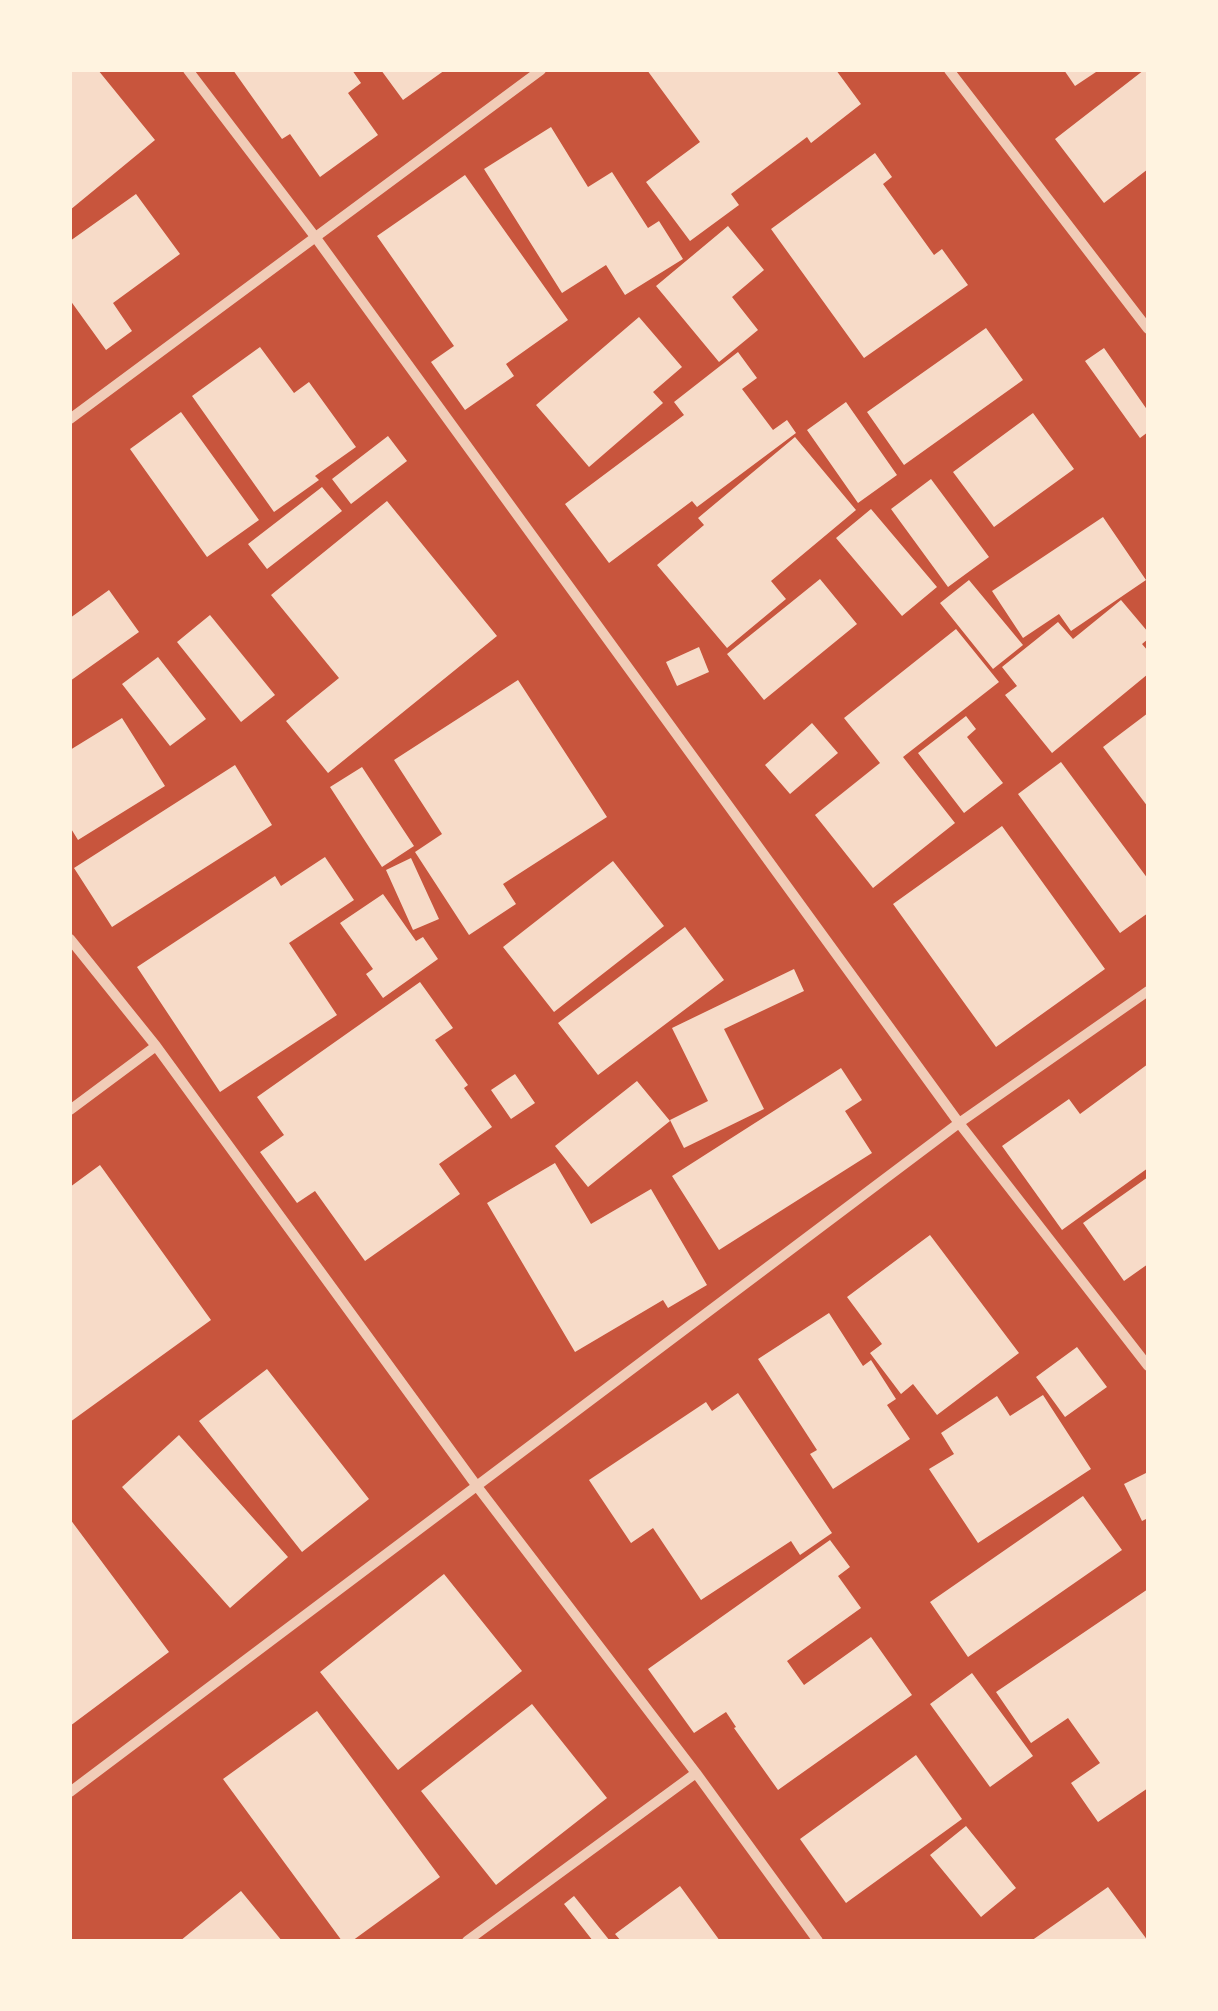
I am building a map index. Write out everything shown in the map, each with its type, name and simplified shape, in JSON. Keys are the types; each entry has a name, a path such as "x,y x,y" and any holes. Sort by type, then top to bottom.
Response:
{"street":[{"path":"188,70 316,238 959,1123 1148,1366"},
{"path":"70,419 541,70"},
{"path":"949,70 1148,329"},
{"path":"70,938 156,1046 476,1485 818,1941"},
{"path":"70,1792 959,1123 1148,991"},
{"path":"70,1110 156,1046"},
{"path":"467,1941 696,1774"}],"building":[{"path":"70,70 98,70 155,140 70,210"},
{"path":"233,70 352,70 361,83 348,93 378,135 320,177 290,134 282,139"},
{"path":"381,70 445,70 403,100"},
{"path":"647,70 836,70 861,104 811,143 807,137 731,194 739,205 690,241 646,182 700,142"},
{"path":"1064,70 1099,70 1075,86"},
{"path":"1148,70 1148,169 1104,203 1055,139"},
{"path":"551,127 588,187 612,172 648,228 659,221 683,259 625,295 606,265 562,293 484,169"},
{"path":"875,153 892,177 883,184 934,255 942,249 968,285 864,358 771,229"},
{"path":"465,175 568,320 506,364 514,376 465,410 431,362 454,346 377,236"},
{"path":"136,194 180,254 113,303 132,331 106,350 70,300 70,241"},
{"path":"728,226 764,270 732,297 758,330 719,362 656,286"},
{"path":"639,317 682,367 653,392 663,403 589,467 536,405"},
{"path":"986,328 1023,380 904,465 867,412"},
{"path":"260,347 294,393 309,382 356,447 274,512 192,396"},
{"path":"1104,348 1148,411 1148,432 1140,438 1085,361"},
{"path":"738,352 757,378 742,389 773,430 787,420 796,433 697,507 692,501 609,563 565,504 684,415 674,402"},
{"path":"846,402 897,475 858,503 807,430"},
{"path":"181,412 259,520 207,557 130,449"},
{"path":"1033,413 1074,469 994,527 953,472"},
{"path":"388,436 407,461 351,504 332,479"},
{"path":"795,437 856,510 771,581 786,599 727,648 657,565 704,525 698,518"},
{"path":"931,479 989,557 948,587 891,509"},
{"path":"322,487 342,511 267,569 248,544"},
{"path":"387,501 497,636 328,773 286,721 339,678 271,595"},
{"path":"871,509 937,587 902,616 836,538"},
{"path":"1103,517 1146,580 1071,631 1059,614 1023,638 992,591"},
{"path":"820,579 857,624 764,700 727,654"},
{"path":"969,580 1023,645 993,669 940,603"},
{"path":"109,590 139,632 70,681 70,618"},
{"path":"1121,600 1148,632 1148,639 1142,644 1148,651 1148,674 1052,753 1005,695 1017,686 1002,667 1058,622 1073,639"},
{"path":"210,615 275,695 241,722 177,642"},
{"path":"956,629 999,682 903,757 955,823 873,888 815,815 880,763 844,718"},
{"path":"699,647 709,672 677,686 666,662"},
{"path":"158,657 206,719 170,746 122,684"},
{"path":"518,680 607,817 503,884 516,904 469,935 415,852 442,834 394,760"},
{"path":"1148,713 1148,807 1103,747"},
{"path":"966,716 976,729 967,737 1003,783 964,813 918,753"},
{"path":"122,718 165,786 78,840 70,827 70,750"},
{"path":"812,723 838,753 790,794 765,765"},
{"path":"1061,762 1148,879 1148,913 1120,933 1018,794"},
{"path":"235,765 272,825 112,927 74,868"},
{"path":"362,767 414,846 382,867 330,787"},
{"path":"1002,826 1105,969 996,1047 893,904"},
{"path":"325,857 354,900 289,943 337,1015 220,1092 137,967 275,876 281,886"},
{"path":"411,858 439,919 413,930 386,870"},
{"path":"613,861 664,926 554,1012 503,947"},
{"path":"383,894 416,941 423,937 438,959 383,998 366,974 373,969 340,923"},
{"path":"685,927 724,980 598,1075 558,1023"},
{"path":"794,969 804,991 724,1029 764,1109 684,1148 670,1120 708,1101 672,1028"},
{"path":"420,982 453,1028 435,1040 492,1127 439,1164 460,1194 365,1261 315,1191 297,1203 260,1152 284,1135 257,1097"},
{"path":"1148,1064 1148,1168 1062,1230 1002,1146 1069,1099 1080,1114"},
{"path":"841,1068 862,1100 845,1111 872,1153 719,1250 672,1176"},
{"path":"515,1074 535,1103 511,1119 491,1090"},
{"path":"637,1081 670,1121 588,1187 555,1146"},
{"path":"555,1163 591,1224 651,1189 707,1285 668,1308 663,1300 575,1352 487,1203"},
{"path":"100,1165 211,1320 70,1422 70,1187"},
{"path":"1148,1177 1148,1264 1124,1281 1083,1223"},
{"path":"930,1235 1019,1353 937,1415 913,1384 901,1394 870,1353 882,1344 847,1297"},
{"path":"829,1313 863,1366 871,1360 896,1399 887,1405 910,1439 833,1489 810,1454 817,1450 758,1359"},
{"path":"1077,1347 1107,1387 1065,1417 1036,1377"},
{"path":"267,1369 369,1499 302,1552 199,1421"},
{"path":"738,1393 832,1533 800,1555 791,1541 701,1600 653,1528 631,1543 589,1480 706,1402 712,1411"},
{"path":"1043,1395 1091,1469 978,1543 929,1469 954,1454 941,1433 997,1396 1010,1416"},
{"path":"179,1435 288,1557 230,1608 122,1487"},
{"path":"1148,1472 1148,1518 1142,1521 1124,1484"},
{"path":"1083,1496 1122,1550 968,1657 930,1602"},
{"path":"70,1519 169,1652 70,1726"},
{"path":"830,1540 850,1567 838,1576 861,1608 787,1661 804,1685 871,1637 912,1695 778,1790 726,1712 694,1733 648,1669"},
{"path":"444,1574 522,1671 398,1770 320,1672"},
{"path":"1148,1589 1148,1788 1098,1822 1071,1783 1100,1763 1068,1718 1031,1743 996,1692"},
{"path":"972,1673 1033,1756 990,1787 930,1704"},
{"path":"532,1704 607,1798 496,1885 421,1791"},
{"path":"317,1711 440,1877 352,1941 342,1941 223,1779"},
{"path":"916,1755 962,1819 846,1903 800,1839"},
{"path":"966,1826 1016,1888 981,1917 930,1855"},
{"path":"680,1886 720,1941 621,1941 615,1934"},
{"path":"1108,1887 1148,1941 1031,1941"},
{"path":"241,1891 282,1941 180,1941"},
{"path":"574,1896 610,1941 593,1941 564,1904"}]}
